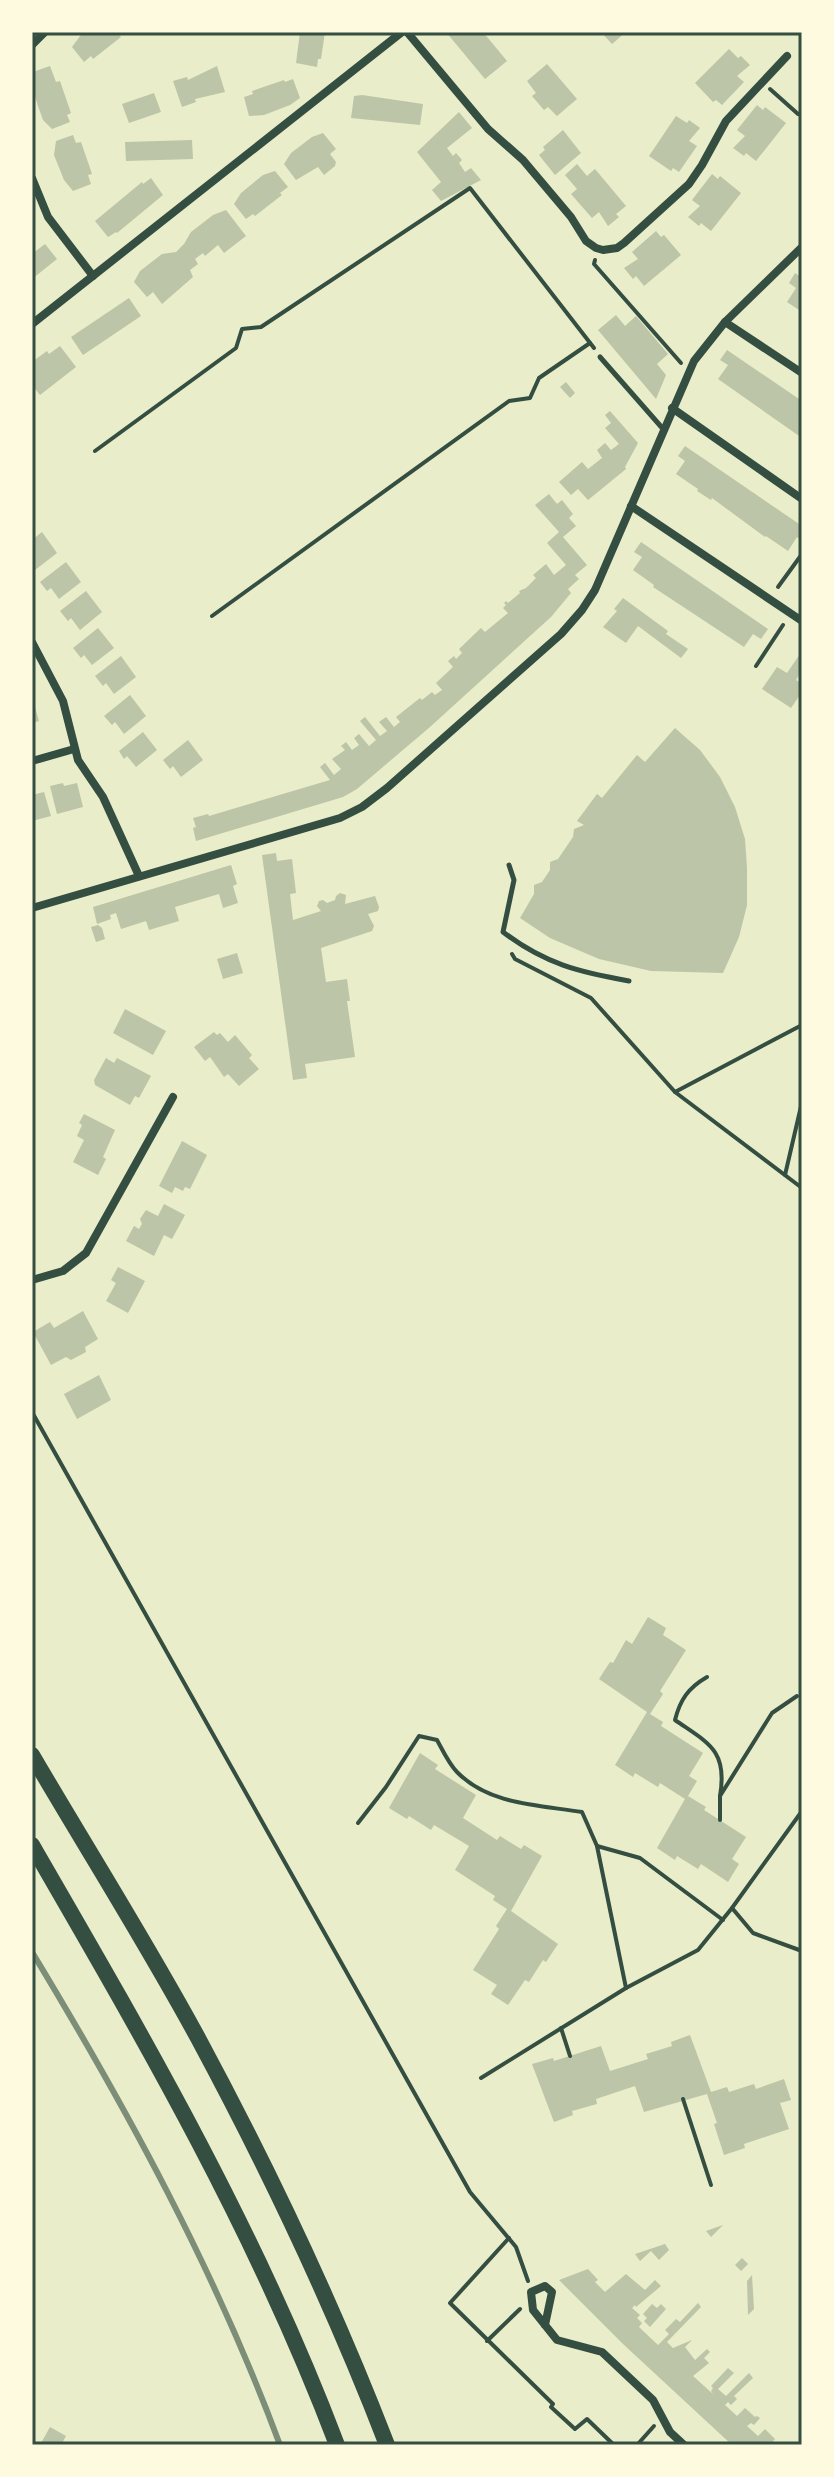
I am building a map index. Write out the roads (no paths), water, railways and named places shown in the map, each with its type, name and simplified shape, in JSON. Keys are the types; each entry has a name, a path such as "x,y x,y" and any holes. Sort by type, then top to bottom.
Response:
{"highway":[{"path":"32,1755 196,2034 242,2121 334,2315 387,2445"},
{"path":"32,1845 164,2073 240,2218 337,2445"}],"street":[{"path":"32,45 45,32"},
{"path":"32,324 404,32 488,129 523,160 571,217 586,241 596,248 609,250 624,243 680,193 696,175 726,121 787,56"},
{"path":"32,178 53,225 93,276"},
{"path":"32,908 340,818 362,807 387,788 574,621 595,590 688,371 712,336 801,249"},
{"path":"725,322 802,373"},
{"path":"672,408 802,499"},
{"path":"631,506 802,621"},
{"path":"32,642 63,701 74,749 82,767 103,797 139,876"},
{"path":"32,761 74,749"},
{"path":"32,1280 63,1271 86,1253 173,1097"},
{"path":"545,2325 552,2292 545,2286 532,2295 533,2310 545,2325 561,2342 593,2347 602,2352 653,2400 670,2432 684,2445"}],"lane":[{"path":"600,357 664,430"},
{"path":"509,865 514,880 503,932 521,946 553,963 578,972 629,981"}],"railway":[{"path":"32,1952 168,2192 228,2317 280,2445"}]}
